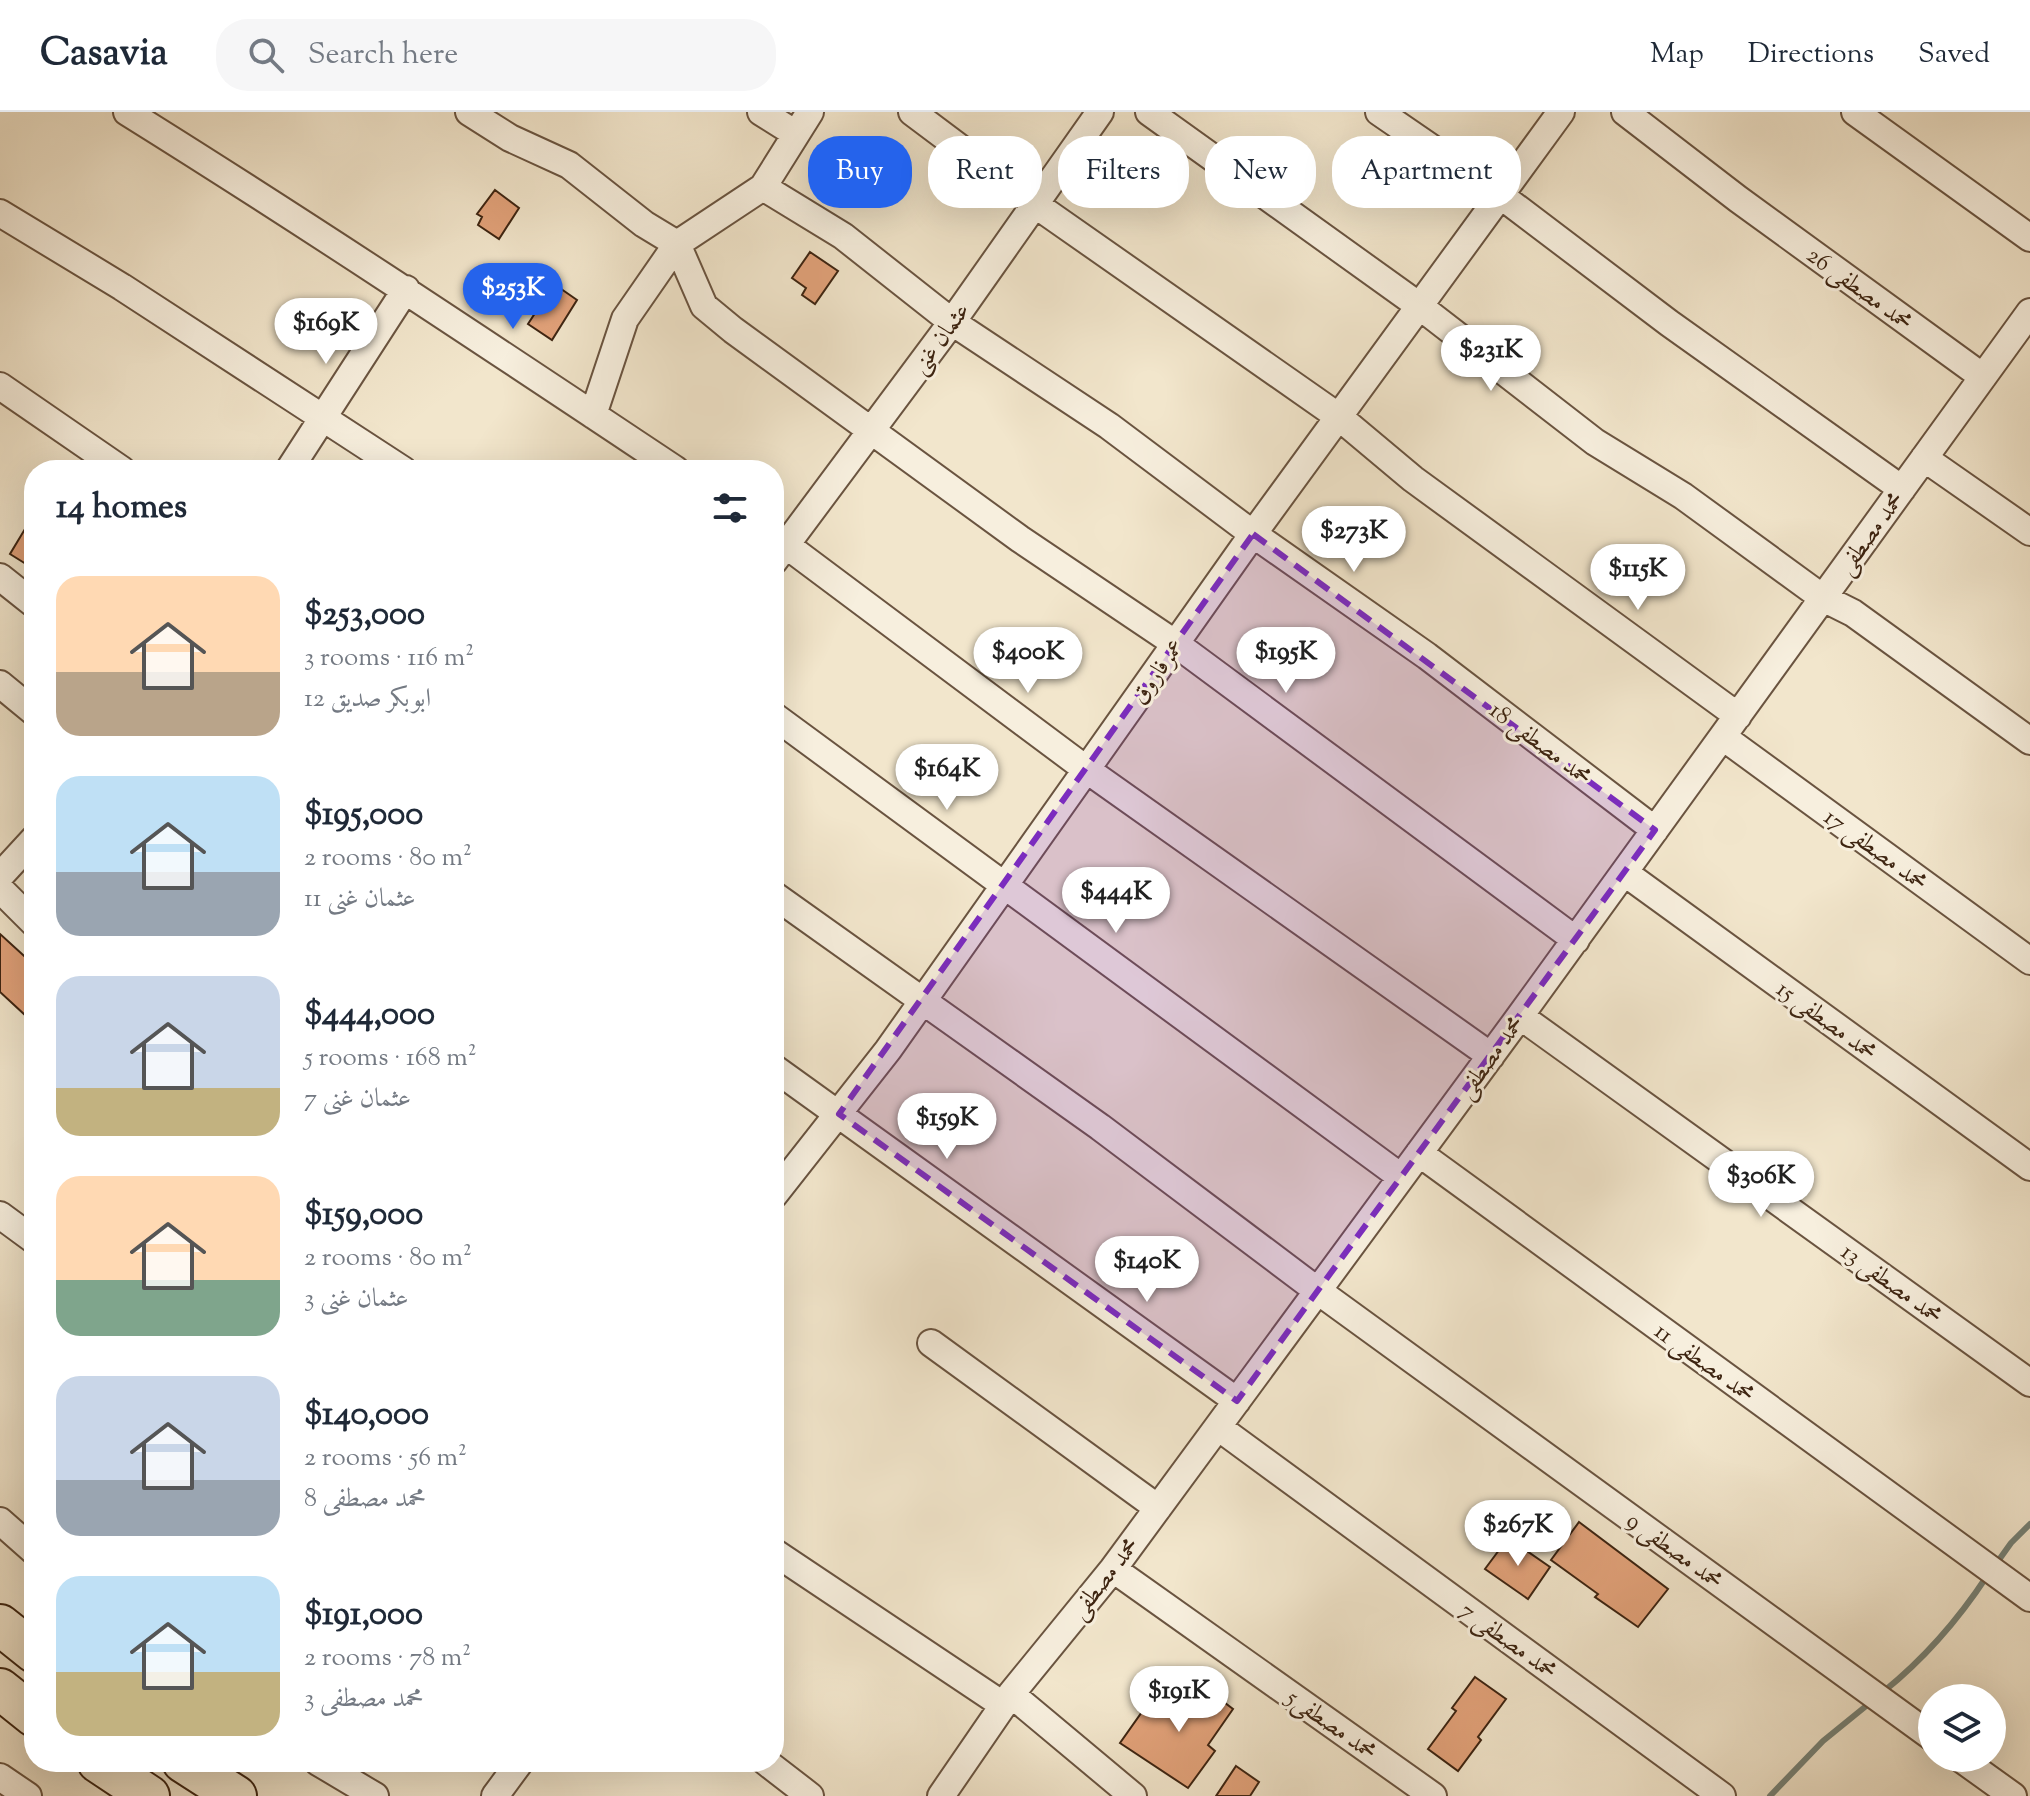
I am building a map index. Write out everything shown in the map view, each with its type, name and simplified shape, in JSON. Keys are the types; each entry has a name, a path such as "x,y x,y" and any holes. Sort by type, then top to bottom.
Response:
{"highway":[{"path":"0,1625 24,1644"},
{"path":"0,1689 24,1708"},
{"path":"113,1772 149,1796"},
{"path":"199,1772 236,1796"}],"street":[{"path":"469,112 510,138 569,165 644,224 677,244 704,306 733,330 1020,539 1176,644 1576,940"},
{"path":"593,415 625,319 677,244 763,187 803,123 761,112"},
{"name":"محمد مصطفی 17","path":"912,112 944,136"},
{"name":"عثمان غنی","path":"1042,196 1100,112"},
{"path":"1149,112 1418,305 1595,442 1683,496 1823,598 1853,613 2030,741"},
{"path":"1379,112 1414,136"},
{"name":"عمرفاروق","path":"1521,166 1561,112"},
{"name":"محمد مصطفی 26","path":"1625,112 1738,199 1983,377"},
{"path":"1855,112 2030,238"},
{"path":"136,114 406,289 661,460"},
{"name":"محمد مصطفی 18","path":"763,187 843,236 952,322 1109,426 1253,534 1427,656 1655,830"},
{"name":"عثمان غنی","path":"784,540 873,430 1034,208"},
{"name":"محمد مصطفی 17","path":"1040,208 1339,417 1413,479 1509,548 2030,961"},
{"name":"عمرفاروق","path":"839,1114 1490,208"},
{"path":"1517,208 1669,323 1902,489"},
{"path":"0,213 122,287 388,460"},
{"path":"295,460 406,289"},
{"name":"محمد مصطفی","path":"941,1796 1007,1699 1113,1569 1491,1056 2030,312"},
{"path":"0,386 107,460"},
{"path":"1924,458 2030,532"},
{"path":"784,551 1491,1056"},
{"path":"0,577 24,596"},
{"path":"0,684 24,704"},
{"path":"784,724 1401,1177"},
{"path":"0,876 24,850"},
{"name":"محمد مصطفی 15","path":"1625,873 2030,1167"},
{"path":"0,889 24,913"},
{"name":"محمد مصطفی 9","path":"784,902 1100,1127 1318,1291 1918,1727"},
{"name":"محمد مصطفی 13","path":"1520,1016 2030,1383"},
{"path":"784,1075 1237,1401"},
{"path":"784,1183 839,1114"},
{"name":"محمد مصطفی 11","path":"1419,1153 2030,1598"},
{"path":"931,1343 1158,1508"},
{"name":"محمد مصطفی 7","path":"1218,1427 1722,1796"},
{"path":"0,1521 24,1542"},
{"path":"784,1558 1007,1699 1133,1796"},
{"name":"محمد مصطفی5","path":"1113,1569 1433,1796"},
{"path":"335,1772 375,1796"},
{"path":"495,1796 513,1772"},
{"path":"779,1772 810,1796"},
{"path":"1980,1772 2013,1796"},
{"path":"1,1780 28,1796"}],"highlighted area":[{"path":"1253,534 1655,830 1237,1401 839,1114"}],"building":[{"path":"495,190 519,208 499,239 478,225 482,217 477,214"},
{"path":"810,252 838,271 815,304 802,295 806,288 792,278"},
{"path":"554,284 577,300 552,340 528,324"},
{"path":"24,531 24,563 10,554"},
{"path":"0,934 24,956 24,1014 0,992"},
{"path":"1579,1522 1668,1589 1638,1627 1595,1597 1598,1594 1551,1560"},
{"path":"1508,1538 1550,1567 1528,1599 1485,1569"},
{"path":"1475,1677 1506,1699 1458,1771 1428,1749 1456,1711 1452,1708"},
{"path":"1196,1681 1233,1709 1208,1745 1215,1751 1188,1788 1120,1743 1149,1702 1171,1717"},
{"path":"1236,1766 1259,1782 1250,1796 1216,1796"}],"waterway":[{"path":"1996,1564 2030,1524"},
{"path":"1883,1692 1940,1638 1987,1576"},
{"path":"1770,1796 1823,1741 1871,1702"}]}
